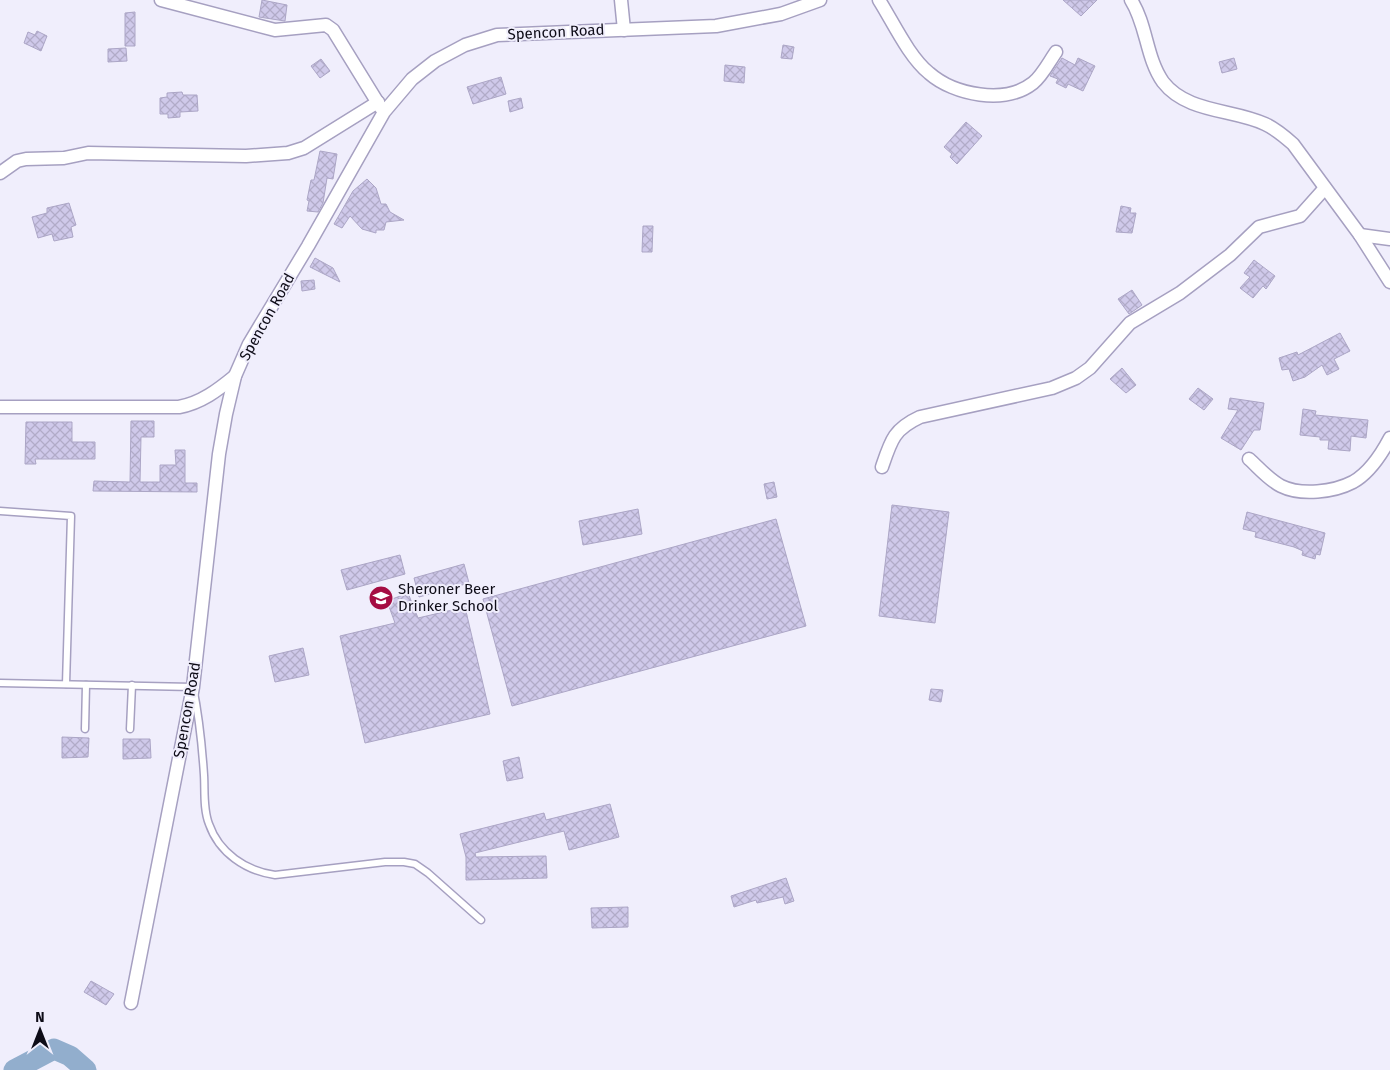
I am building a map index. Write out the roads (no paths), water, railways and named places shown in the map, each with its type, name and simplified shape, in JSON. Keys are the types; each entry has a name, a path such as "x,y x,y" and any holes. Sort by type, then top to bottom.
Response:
{"street":[{"path":"0,173 17,161 64,158 88,153 246,156 288,153 304,148 381,107 333,30 326,25 275,30 161,0"},
{"path":"621,0 624,30"},
{"name":"Spencon Road","path":"131,1003 193,687 220,454 226,414 235,376 249,344 308,246 381,107 435,61 465,45 497,35 735,24 781,14 820,0"},
{"path":"879,0 928,72 944,84 964,91 1002,95 1020,91 1034,82 1056,52"},
{"path":"1131,0 1143,24 1156,68 1163,82 1177,95 1194,104 1264,123 1280,132 1293,144 1360,235 1390,282"},
{"path":"882,467 890,443 904,424 920,417 1052,388 1076,378 1090,368 1130,323 1187,287 1230,255 1259,227 1300,216 1325,188"},
{"path":"1360,235 1390,239"},
{"path":"0,407 179,407 192,404 217,391 235,376"},
{"path":"1249,459 1282,487 1296,491 1317,491 1353,482 1370,468 1390,438"}],"lane":[{"path":"0,511 71,516 66,684"},
{"path":"0,683 193,687 199,716 208,823 227,852 242,865 257,872 275,875 385,862 410,863 428,873 482,920"},
{"path":"85,729 86,685"},
{"path":"130,729 132,685"}],"waterway":[{"path":"14,1070 54,1049 70,1056 86,1070"}],"place":[{"name":"Sheroner Beer Drinker School","path":"381,598"}]}
